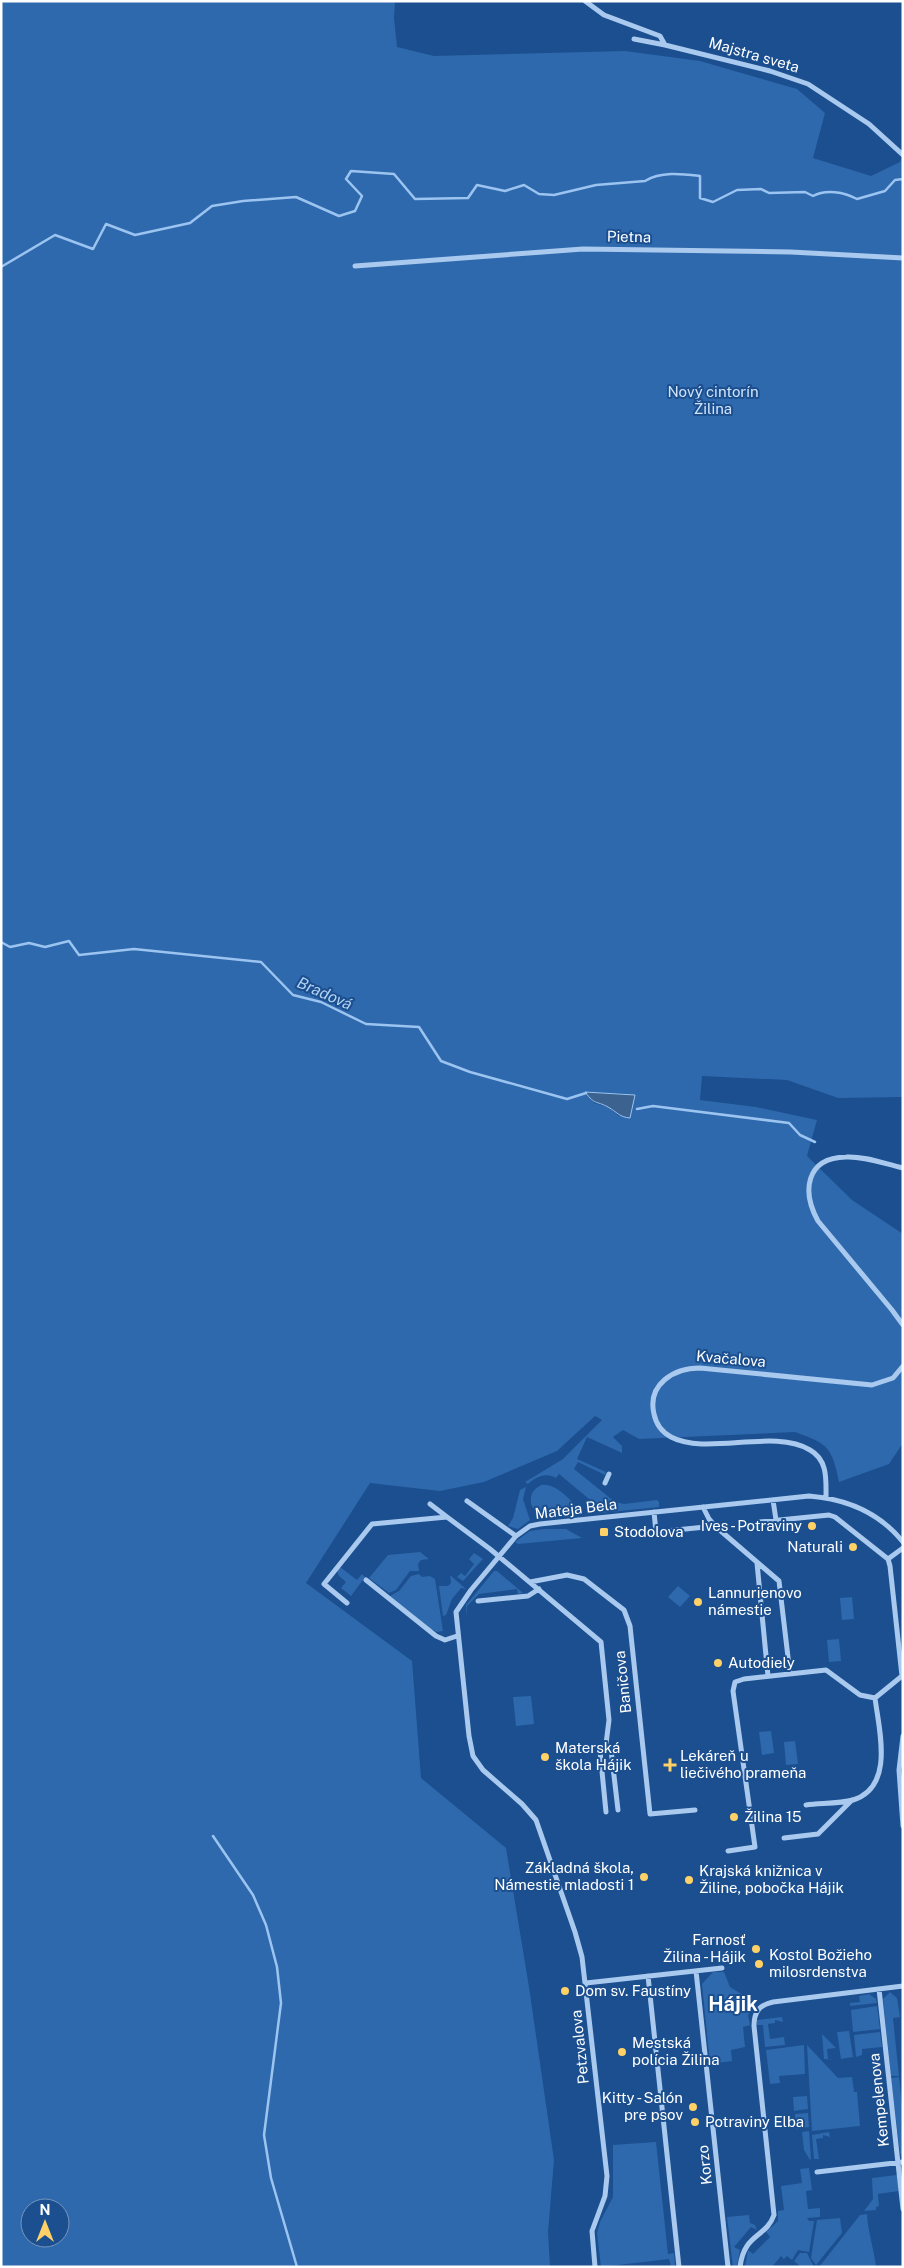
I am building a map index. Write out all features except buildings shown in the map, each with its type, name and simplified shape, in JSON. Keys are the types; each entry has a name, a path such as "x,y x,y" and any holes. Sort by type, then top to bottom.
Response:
{"street":[{"name":"Majstra sveta","path":"585,1 604,14 660,36 665,45"},
{"name":"Majstra sveta","path":"634,40 665,45 770,71 808,84 869,124 903,156"},
{"name":"Pietna","path":"355,266 583,249 792,252 903,258"},
{"path":"903,1168 856,1158 834,1158 817,1169 808,1188 810,1206 818,1221 892,1310 903,1326"},
{"name":"Kvačalova","path":"826,1497 824,1466 814,1452 808,1448 793,1443 776,1442 694,1443 669,1436 659,1426 653,1412 653,1397 659,1385 668,1376 682,1369 700,1368 872,1385 892,1378 903,1366"},
{"path":"605,1483 609,1474"},
{"name":"Mateja Bela","path":"458,1647 456,1612 498,1556 516,1536 530,1526 809,1496 845,1501 869,1512 891,1529 903,1542"},
{"path":"773,1500 776,1520"},
{"path":"467,1501 516,1536"},
{"name":"Baničova","path":"430,1504 498,1556 601,1642 609,1720 606,1744 600,1751 606,1812"},
{"path":"703,1507 709,1520 715,1526 779,1581 790,1674"},
{"path":"654,1512 656,1532 715,1526"},
{"path":"759,1522 825,1515 835,1516 888,1559 902,1676 875,1698"},
{"path":"347,1603 324,1584 372,1524 447,1517"},
{"path":"888,1559 903,1548"},
{"path":"757,1562 768,1676"},
{"name":"Baničova","path":"530,1582 547,1577 576,1575 624,1610 630,1626 650,1814 695,1810"},
{"path":"366,1580 436,1636 444,1640 457,1636"},
{"path":"478,1601 528,1596 538,1589"},
{"name":"Petzvalova","path":"458,1647 473,1756 483,1770 522,1804 536,1820 575,1932 586,1983 607,2176 605,2196 592,2231 595,2267"},
{"path":"728,1851 755,1847 733,1691 735,1682 768,1676 829,1671 860,1695 875,1698"},
{"path":"784,1838 818,1834 852,1800 868,1790 880,1768 882,1760 875,1698"},
{"path":"903,1736 900,1752 903,1826"},
{"name":"Baničova","path":"606,1744 612,1750 618,1810"},
{"path":"806,1804 852,1800"},
{"path":"586,1983 722,1968"},
{"name":"Korzo","path":"696,1971 728,2267"},
{"path":"648,1976 679,2267"},
{"path":"740,2267 744,2248 773,2220 775,2211 754,2016 758,2009 765,2003 903,1986"},
{"name":"Kempelenova","path":"879,1989 901,2163 903,2209"},
{"path":"817,2172 901,2163"}],"green space":[{"name":"Nový cintorín Žilina","path":"1,1 395,1 394,18 397,47 434,56 625,51 700,61 797,89 825,113 813,158 871,176 900,162 903,155 903,1097 838,1098 787,1080 702,1076 700,1100 756,1107 817,1120 807,1156 852,1200 903,1234 903,1443 889,1464 839,1482 834,1462 827,1449 815,1440 795,1432 639,1439 623,1430 613,1437 622,1446 622,1453 587,1437 577,1459 606,1472 605,1475 578,1462 574,1469 615,1502 624,1504 657,1500 659,1507 600,1513 600,1508 559,1474 556,1478 545,1475 534,1479 528,1484 525,1482 563,1459 602,1420 595,1416 557,1451 484,1482 440,1491 370,1483 306,1583 412,1661 421,1778 506,1848 529,1987 554,2160 548,2232 550,2267 1,2267","holes":["586,1092 629,1094 635,1096 619,1116 608,1107 594,1103"]},
{"path":"541,1485 547,1485 559,1490 582,1514 559,1517 542,1514 535,1510 531,1505 531,1497 534,1490"},
{"path":"526,1487 523,1499 530,1520 518,1529 508,1526 513,1518 520,1490"},
{"path":"566,1529 582,1538 518,1544 515,1542 530,1531"},
{"path":"420,1552 429,1559 421,1560 418,1564 419,1571 410,1571 396,1590 389,1593 369,1578 388,1555"},
{"path":"474,1553 483,1559 463,1581 457,1577 461,1573 465,1576 474,1564 469,1559"},
{"path":"340,1567 357,1580 362,1574 365,1577 351,1596 341,1588 346,1582 339,1576 337,1571"},
{"path":"494,1571 497,1571 523,1593 518,1594 517,1589 479,1594 467,1606 467,1618 466,1605"},
{"path":"419,1574 422,1577 430,1576 435,1579 443,1631 437,1632 431,1629 390,1596 399,1591 411,1576"},
{"path":"450,1575 466,1589 461,1588 452,1599 446,1615 443,1616 439,1586 448,1586 451,1583"},
{"path":"678,1586 690,1596 680,1607 668,1597"},
{"path":"852,1597 854,1619 842,1620 840,1598"},
{"path":"839,1639 841,1661 829,1662 827,1640"},
{"path":"531,1696 534,1724 516,1726 513,1697"},
{"path":"771,1731 774,1753 762,1755 759,1732"},
{"path":"795,1741 798,1764 786,1765 784,1742"},
{"path":"713,1972 724,1972 730,1987 756,2003 748,2015 750,2025 743,2027 745,2047 731,2050 732,2061 710,2064 702,1984"},
{"path":"890,1992 897,1998 900,2017 893,2018 899,2076 891,2076 883,1999"},
{"path":"869,1994 876,1999 877,2003 850,2006 850,2003 860,2002 859,1996"},
{"path":"877,2006 880,2029 853,2032 851,2010"},
{"path":"782,2017 783,2022 775,2020 775,2023 768,2024 770,2039 784,2037 785,2045 765,2047 763,2025 757,2025 757,2020"},
{"path":"849,2031 853,2057 841,2059 837,2032"},
{"path":"880,2032 882,2047 862,2049 862,2055 856,2057 854,2035"},
{"path":"822,2034 836,2048 827,2049 828,2059 837,2060 824,2059"},
{"path":"804,2045 805,2074 779,2076 780,2083 770,2084 766,2050"},
{"path":"807,2045 838,2078 852,2077 854,2092 857,2092 860,2126 812,2131"},
{"path":"899,2077 903,2114 903,2157 900,2153 891,2078"},
{"path":"807,2096 808,2109 794,2111 793,2097"},
{"path":"808,2113 809,2127 796,2129 795,2114"},
{"path":"809,2131 810,2160 804,2150 802,2132"},
{"path":"829,2132 830,2137 823,2135 823,2138 816,2139 819,2159 814,2159 812,2135"},
{"path":"656,2142 668,2254 674,2253 675,2265 671,2266 669,2259 601,2267 597,2233 600,2222 613,2197 613,2145"},
{"path":"809,2168 812,2190 806,2191 808,2209 820,2208 820,2217 807,2218 809,2221 814,2221 809,2252 798,2250 792,2260 787,2256 784,2259 781,2256 772,2267 745,2267 748,2250 753,2254 770,2237 766,2232 778,2221 778,2211 784,2210 781,2186 802,2183 800,2169"},
{"path":"897,2175 899,2191 878,2194 879,2206 876,2207 876,2210 864,2211 873,2199 872,2178"},
{"path":"867,2214 876,2267 819,2267 860,2215"},
{"path":"749,2215 750,2223 755,2225 757,2230 751,2227 734,2247 740,2250 737,2266 733,2267 727,2217"},
{"path":"840,2218 842,2233 816,2265 811,2258 817,2220"},
{"path":"800,2253 807,2253 814,2267 801,2267 794,2261"}],"shaded area":[{"path":"585,1092 635,1095 630,1118 594,1101"}],"waterway":[{"path":"1,267 55,235 93,249 106,224 135,235 190,223 212,206 243,201 296,197 339,216 355,211 362,196 346,179 351,171 394,174 415,199 468,198 477,185 505,191 524,185 539,194 554,195 596,185 645,181 658,176 672,174 700,176 700,198 713,202 737,190 761,189 769,193 805,192 813,196 835,192 857,199 885,191 895,180 903,179"},
{"name":"Bradová","path":"1,942 10,947 29,943 45,947 69,941 79,955 134,949 261,962 293,995 321,1002 366,1024 419,1027 441,1061 470,1072 567,1099 586,1093"},
{"path":"637,1109 653,1106 789,1123 800,1135 815,1142"},
{"path":"213,1836 253,1895 266,1925 277,1967 281,2003 264,2135 271,2178 297,2267"}],"place":[{"name":"Ives - Potraviny","path":"812,1526"},
{"name":"Stodolova","path":"604,1532"},
{"name":"Naturali","path":"853,1547"},
{"name":"Lannurienovo námestie","path":"698,1602"},
{"name":"Autodiely","path":"718,1663"},
{"name":"Materská škola Hájik","path":"545,1757"},
{"name":"Lekáreň u liečivého prameňa","path":"670,1765"},
{"name":"Žilina 15","path":"734,1817"},
{"name":"Základná škola, Námestie mladosti 1","path":"644,1877"},
{"name":"Krajská knižnica v Žiline, pobočka Hájik","path":"689,1880"},
{"name":"Farnosť Žilina - Hájik","path":"756,1949"},
{"name":"Kostol Božieho milosrdenstva","path":"759,1964"},
{"name":"Dom sv. Faustíny","path":"565,1991"},
{"name":"Mestská polícia Žilina","path":"622,2052"},
{"name":"Kitty - Salón pre psov","path":"693,2107"},
{"name":"Potraviny Elba","path":"695,2122"}],"district":[{"name":"Hájik","path":"733,2004"}]}
